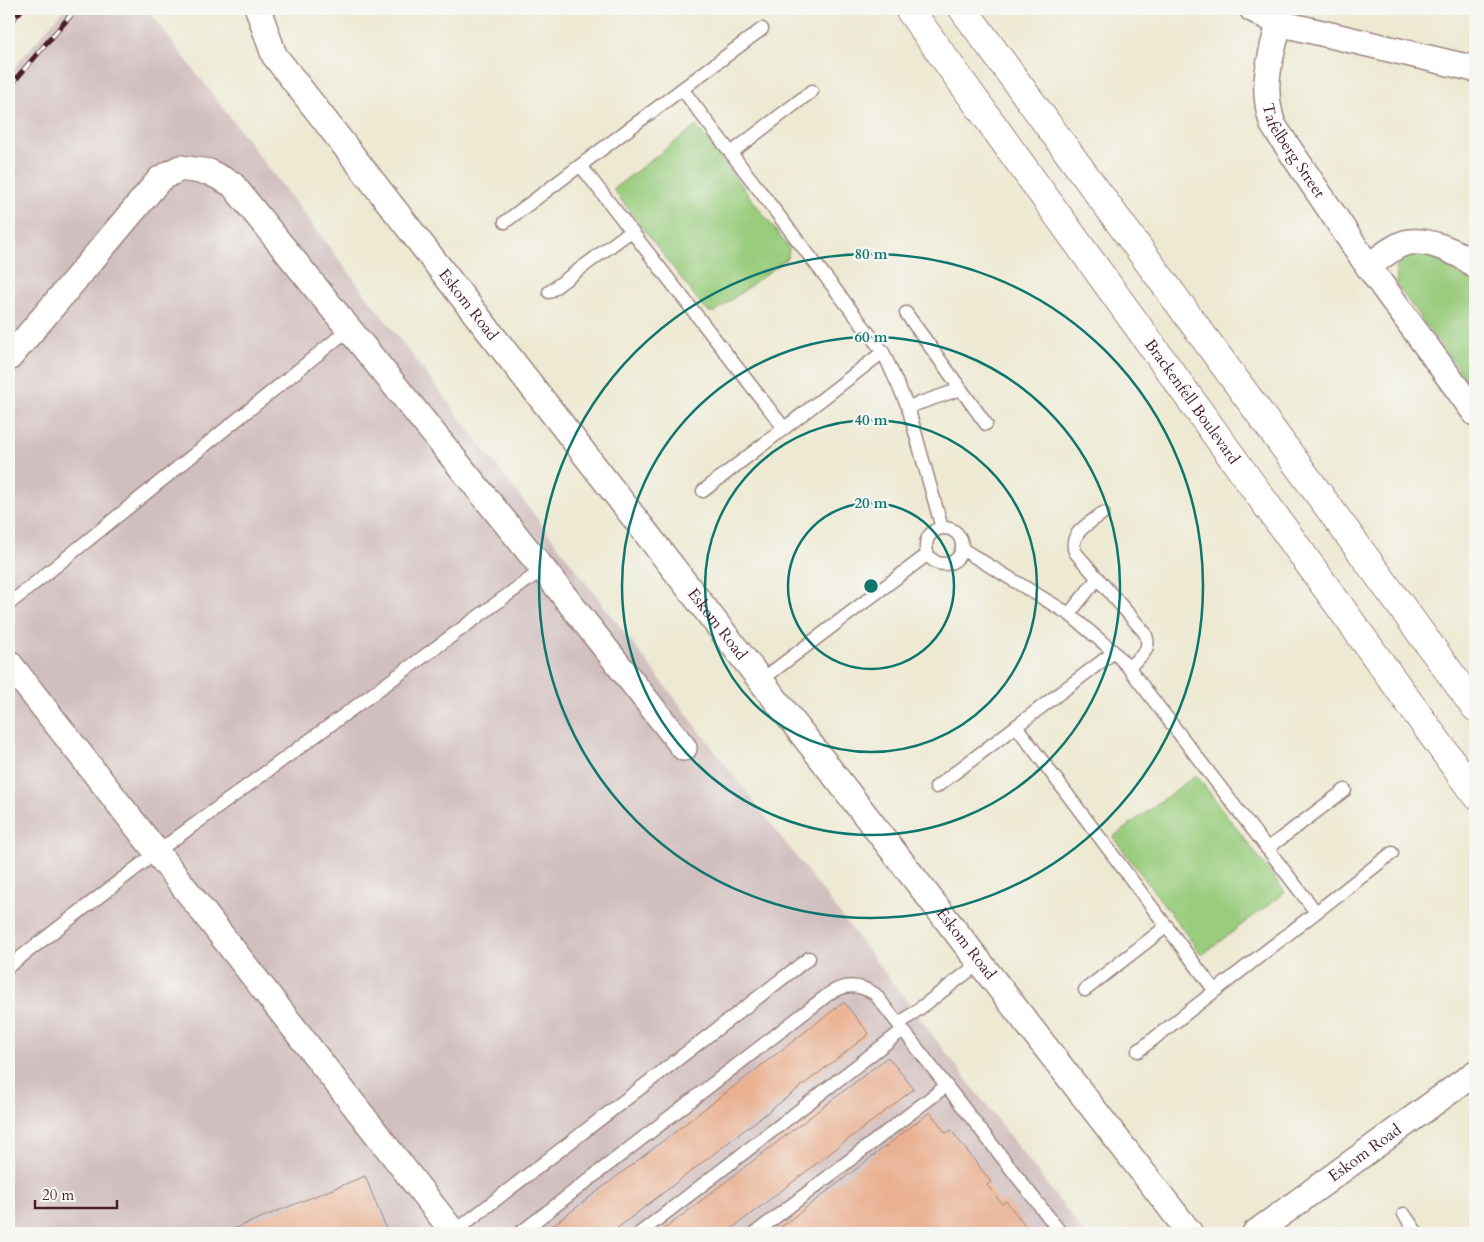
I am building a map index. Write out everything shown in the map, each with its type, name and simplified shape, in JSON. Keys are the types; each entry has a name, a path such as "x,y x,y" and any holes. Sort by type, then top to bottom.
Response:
{"street":[{"name":"Eskom Road","path":"258,9 274,55 1190,1233"},
{"name":"Brackenfell Boulevard","path":"909,9 1475,794"},
{"path":"963,9 1475,708"},
{"path":"1252,9 1279,23 1475,69"},
{"name":"Tafelberg Street","path":"1279,23 1266,87 1268,110 1273,125 1368,266 1475,413"},
{"path":"9,358 160,180 180,168 209,172 232,184 543,569 684,748"},
{"path":"1368,266 1400,245 1414,241 1456,252 1475,265"},
{"path":"9,663 454,1233"},
{"name":"Eskom Road","path":"1254,1233 1475,1073"}],"lane":[{"path":"506,222 762,29"},
{"path":"682,90 883,352 908,407 942,528"},
{"path":"731,153 812,91"},
{"path":"581,166 784,428"},
{"path":"549,292 631,231"},
{"path":"906,312 986,424"},
{"path":"9,604 349,330"},
{"path":"703,491 883,352"},
{"path":"908,407 960,389"},
{"path":"1103,513 1078,532 1073,539 1073,546 1075,552 1145,633 1148,648 1146,653 1128,667"},
{"path":"942,528 953,530 961,538 962,549 956,559 946,564 935,561 928,554 926,542 932,532 942,528"},
{"path":"962,549 1069,614 1114,652 1128,667 1316,912"},
{"path":"760,681 928,554"},
{"path":"9,966 158,852 543,569"},
{"path":"1069,614 1098,578"},
{"path":"936,787 1114,652"},
{"path":"1016,726 1215,991"},
{"path":"1267,848 1345,790"},
{"path":"1138,1051 1392,853"},
{"path":"1084,990 1167,926"},
{"path":"454,1233 810,958"},
{"path":"640,1233 981,962"},
{"path":"520,1233 838,989 854,985 865,988 875,994 1061,1233"},
{"path":"755,1233 946,1086"},
{"path":"1404,1214 1417,1233"}],"shaded area":[{"path":"64,9 147,9 1084,1233 9,1233 9,74"}],"green space":[{"path":"696,126 789,248 788,257 785,260 715,312 710,312 704,308 613,189"},
{"path":"1417,253 1457,265 1475,281 1475,392 1398,287 1397,265 1401,257"},
{"path":"1196,775 1285,892 1202,955 1113,837"}],"building":[{"path":"844,1002 869,1034 611,1233 543,1233"},
{"path":"888,1057 914,1089 726,1233 659,1233"},
{"path":"930,1112 946,1133 951,1130 991,1182 987,1185 1002,1204 1006,1201 1031,1233 935,1233 931,1228 925,1233 773,1233"},
{"path":"365,1176 388,1233 223,1233"}],"railway":[{"path":"9,24 22,9"},
{"path":"9,87 76,9"}]}
